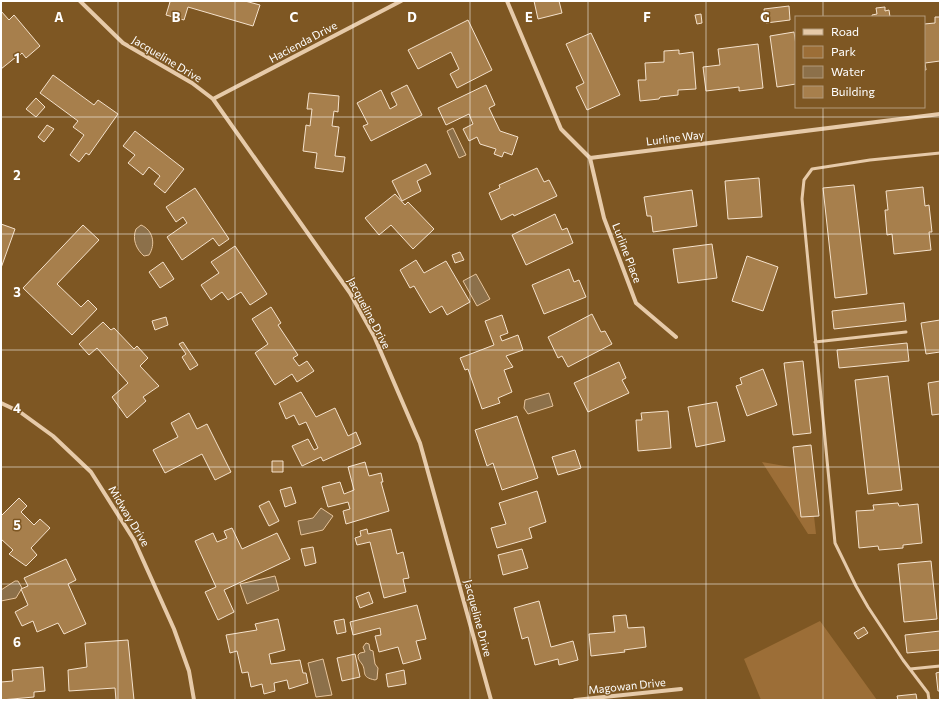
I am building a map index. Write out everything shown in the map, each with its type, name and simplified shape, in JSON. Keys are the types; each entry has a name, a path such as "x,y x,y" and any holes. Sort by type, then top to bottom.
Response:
{"street":[{"name":"Jacqueline Drive","path":"80,1 123,43 192,83 213,99 350,293 374,336 420,443 491,700"},
{"name":"Hacienda Drive","path":"213,99 401,1"},
{"path":"506,1 561,129 590,158"},
{"name":"Lurline Way","path":"590,158 940,114"},
{"name":"Lurline Place","path":"590,158 604,218 636,303 676,337"},
{"name":"Midway Drive","path":"1,403 20,412 53,436 91,472 134,540 174,629 189,671 194,700"},
{"name":"Magowan Drive","path":"575,700 681,689"}],"lane":[{"path":"929,700 928,693 868,607 835,543 802,199 804,180 812,169 870,160 940,153"},
{"path":"815,342 906,332"},
{"path":"910,669 940,666"}],"green space":[{"path":"762,462 796,468 801,517 814,516 816,534 808,534"},
{"path":"820,621 877,700 761,700 744,659"}],"water":[{"path":"453,128 466,155 459,158 447,131"},
{"path":"141,225 151,234 153,242 149,255 144,256 137,247 134,236 136,229"},
{"path":"476,274 490,299 477,306 463,281"},
{"path":"549,393 553,406 528,414 524,408 525,400"},
{"path":"321,508 333,516 323,530 301,535 298,521 313,518"},
{"path":"275,576 279,590 247,604 240,584"},
{"path":"15,581 18,581 22,588 16,598 1,601 1,590"},
{"path":"366,643 369,644 370,650 373,651 375,664 378,668 377,679 375,680 366,676 358,658 360,653 365,652 363,647"},
{"path":"323,659 332,695 316,697 308,663"}],"building":[{"path":"167,1 245,1 260,5 253,26 188,7 184,20 166,15 170,2"},
{"path":"534,1 559,1 562,13 538,19"},
{"path":"789,6 790,20 766,23 764,9"},
{"path":"885,7 885,11 889,10 890,16 872,16 877,14 876,8"},
{"path":"1,11 9,20 14,15 40,46 26,58 22,53 1,69"},
{"path":"701,14 702,23 697,24 695,15"},
{"path":"935,17 940,17 940,61 925,63 925,24 935,23"},
{"path":"468,20 492,70 457,88 450,74 459,69 451,52 418,69 408,50"},
{"path":"794,32 795,84 777,87 770,36"},
{"path":"591,33 620,95 587,110 576,87 584,83 566,44"},
{"path":"758,44 763,88 739,91 739,87 706,91 703,67 720,65 718,49"},
{"path":"679,50 679,54 693,52 696,89 678,90 678,95 640,101 638,80 646,80 645,63 664,62 664,51"},
{"path":"53,75 94,105 98,100 118,114 89,155 86,153 79,162 70,155 84,135 73,127 78,121 40,93"},
{"path":"407,85 422,115 371,141 363,126 368,124 357,103 381,90 390,109 397,105 391,93"},
{"path":"486,85 495,105 489,108 500,131 518,137 512,155 504,152 502,157 494,154 496,149 480,144 477,137 469,141 463,129 473,124 469,114 446,125 438,108"},
{"path":"309,93 339,96 338,112 334,111 332,126 339,127 335,156 345,157 343,172 315,168 317,153 303,151 306,125 310,126 312,109 307,109"},
{"path":"36,98 45,107 36,117 26,109"},
{"path":"47,125 54,129 44,142 38,137"},
{"path":"135,131 184,169 165,193 154,184 160,176 149,167 143,175 128,163 135,155 123,146"},
{"path":"426,164 431,174 417,181 421,191 402,201 392,181"},
{"path":"537,168 544,182 549,180 557,196 514,216 513,214 501,220 489,193 500,188 499,185"},
{"path":"759,178 762,217 728,219 725,181"},
{"path":"854,185 867,294 835,298 823,188"},
{"path":"923,187 925,206 929,205 932,232 929,232 931,250 894,254 892,234 887,235 885,210 888,210 886,191"},
{"path":"195,188 229,239 219,246 213,238 182,260 167,237 187,223 183,217 176,222 166,207"},
{"path":"692,190 697,226 653,232 651,216 647,216 644,197"},
{"path":"395,194 405,205 408,202 434,229 413,249 391,225 379,235 365,218"},
{"path":"555,214 562,230 567,228 573,243 526,265 512,235"},
{"path":"1,224 15,229 1,268"},
{"path":"83,225 99,240 57,284 81,307 88,300 97,309 72,335 23,288"},
{"path":"712,244 717,278 678,283 673,249"},
{"path":"235,246 267,294 250,305 241,292 228,300 222,292 211,300 201,285 219,273 211,262"},
{"path":"460,252 464,260 455,263 452,255"},
{"path":"747,256 778,267 763,311 732,301"},
{"path":"416,260 424,273 446,261 470,302 447,315 442,306 430,313 414,286 410,288 400,270"},
{"path":"163,262 174,279 160,288 149,272"},
{"path":"569,269 574,282 579,280 586,297 544,314 532,285"},
{"path":"904,303 906,321 834,329 832,311"},
{"path":"271,307 281,323 278,325 298,355 293,358 299,366 307,361 314,371 297,382 292,374 275,385 255,353 268,344 252,319"},
{"path":"592,314 601,332 605,331 612,344 568,367 562,356 558,358 548,337"},
{"path":"502,315 508,333 500,336 502,341 518,335 523,350 506,356 513,367 504,370 512,392 498,398 500,403 482,409 468,369 465,370 460,358 494,345 485,321"},
{"path":"166,317 168,325 155,330 152,321"},
{"path":"940,320 940,352 926,354 921,323"},
{"path":"103,322 111,330 114,328 134,349 137,346 148,358 140,366 159,386 143,397 146,401 127,418 112,397 128,383 97,348 89,355 79,344"},
{"path":"183,342 198,365 190,370 182,357 186,354 179,344"},
{"path":"907,343 909,361 839,368 837,350"},
{"path":"803,361 811,433 793,435 784,363"},
{"path":"619,362 626,378 622,380 629,393 588,412 574,383"},
{"path":"763,369 777,405 747,416 736,386 742,384 740,378"},
{"path":"888,376 902,490 868,494 855,380"},
{"path":"940,381 940,414 932,415 928,383"},
{"path":"301,392 316,417 335,408 348,436 356,432 361,444 323,461 321,457 302,466 292,446 308,439 314,450 318,448 306,422 299,425 294,415 286,419 279,403"},
{"path":"717,402 725,441 696,447 688,407"},
{"path":"668,411 671,448 638,451 636,420 642,420 641,413"},
{"path":"189,413 197,429 207,424 231,472 215,480 202,454 165,473 153,450 178,437 171,423"},
{"path":"517,416 538,478 502,490 493,463 487,466 475,430"},
{"path":"811,445 819,516 801,517 793,447"},
{"path":"575,450 581,468 558,475 552,457"},
{"path":"272,461 283,461 283,472 272,472"},
{"path":"365,462 369,476 381,473 383,482 381,482 389,511 346,524 343,511 350,509 348,502 328,507 322,487 340,482 344,494 354,490 348,467"},
{"path":"291,487 296,503 285,507 280,490"},
{"path":"537,491 546,522 529,528 532,538 497,548 491,528 506,524 499,503"},
{"path":"19,498 27,506 21,512 34,525 40,519 50,528 31,548 37,555 26,566 9,554 13,550 1,539 1,516"},
{"path":"269,501 279,521 269,526 259,506"},
{"path":"898,503 899,506 918,504 922,543 903,545 903,548 879,550 878,546 859,548 856,511 874,510 873,505"},
{"path":"232,528 242,549 277,533 290,559 224,590 234,612 218,620 205,592 216,587 195,541 213,533 217,542 227,538 224,531"},
{"path":"367,529 368,534 391,529 397,554 403,552 409,578 403,579 406,592 384,598 370,542 357,545 355,538 361,536 360,531"},
{"path":"313,547 316,563 305,566 301,549"},
{"path":"522,549 528,568 503,575 498,555"},
{"path":"66,559 76,580 68,584 86,624 64,634 58,623 37,632 33,621 22,626 15,612 28,605 21,589 28,586 24,578"},
{"path":"931,561 937,619 904,622 898,564"},
{"path":"369,592 373,603 360,608 356,597"},
{"path":"539,601 551,647 573,641 578,660 559,665 558,659 535,665 528,637 522,639 514,608"},
{"path":"417,605 426,639 416,641 421,659 403,664 398,647 379,652 375,636 381,635 380,628 353,635 350,622"},
{"path":"626,615 628,628 644,627 646,647 624,650 625,652 591,656 589,634 615,632 613,616"},
{"path":"278,619 285,650 269,654 271,664 300,660 303,673 306,673 308,683 289,689 287,680 274,683 275,691 264,694 262,684 251,687 248,672 242,673 237,651 230,653 226,635 257,630 255,624"},
{"path":"344,619 346,632 337,634 334,621"},
{"path":"864,627 868,633 858,639 854,633"},
{"path":"940,631 940,650 907,653 905,635"},
{"path":"128,640 134,700 116,700 115,688 69,691 68,670 87,667 85,643"},
{"path":"355,654 360,677 342,681 337,658"},
{"path":"43,667 45,691 34,692 34,697 1,700 1,682 13,681 12,670"},
{"path":"404,670 406,684 388,687 386,674"},
{"path":"940,672 940,691 938,691 936,673"},
{"path":"916,694 917,700 898,700 897,696"}]}
